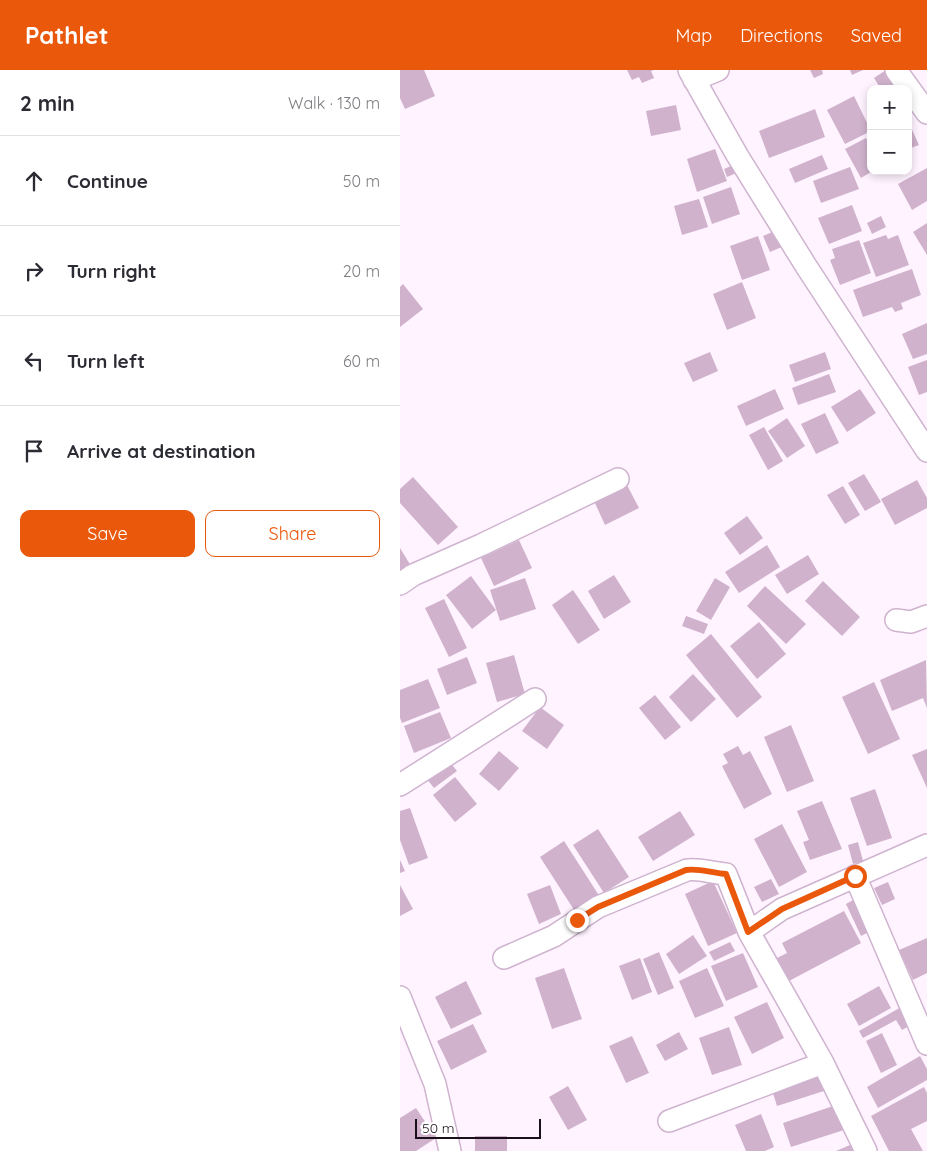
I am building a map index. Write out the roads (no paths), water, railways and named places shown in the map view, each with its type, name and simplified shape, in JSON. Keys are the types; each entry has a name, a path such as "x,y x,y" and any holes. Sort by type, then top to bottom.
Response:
{"street":[{"path":"718,70 691,75 737,155 806,266 927,451"},
{"path":"896,70 927,113"},
{"path":"400,584 413,575 481,545 618,479"},
{"path":"896,620 911,622 927,616"},
{"path":"400,785 535,699"},
{"path":"748,932 782,909 927,845"},
{"path":"504,958 554,936 598,907 686,870 696,868 702,872 726,874 748,932 823,1063 866,1151"},
{"path":"855,876 927,1044"},
{"path":"400,997 435,1084 450,1151"},
{"path":"669,1121 823,1063"}]}
